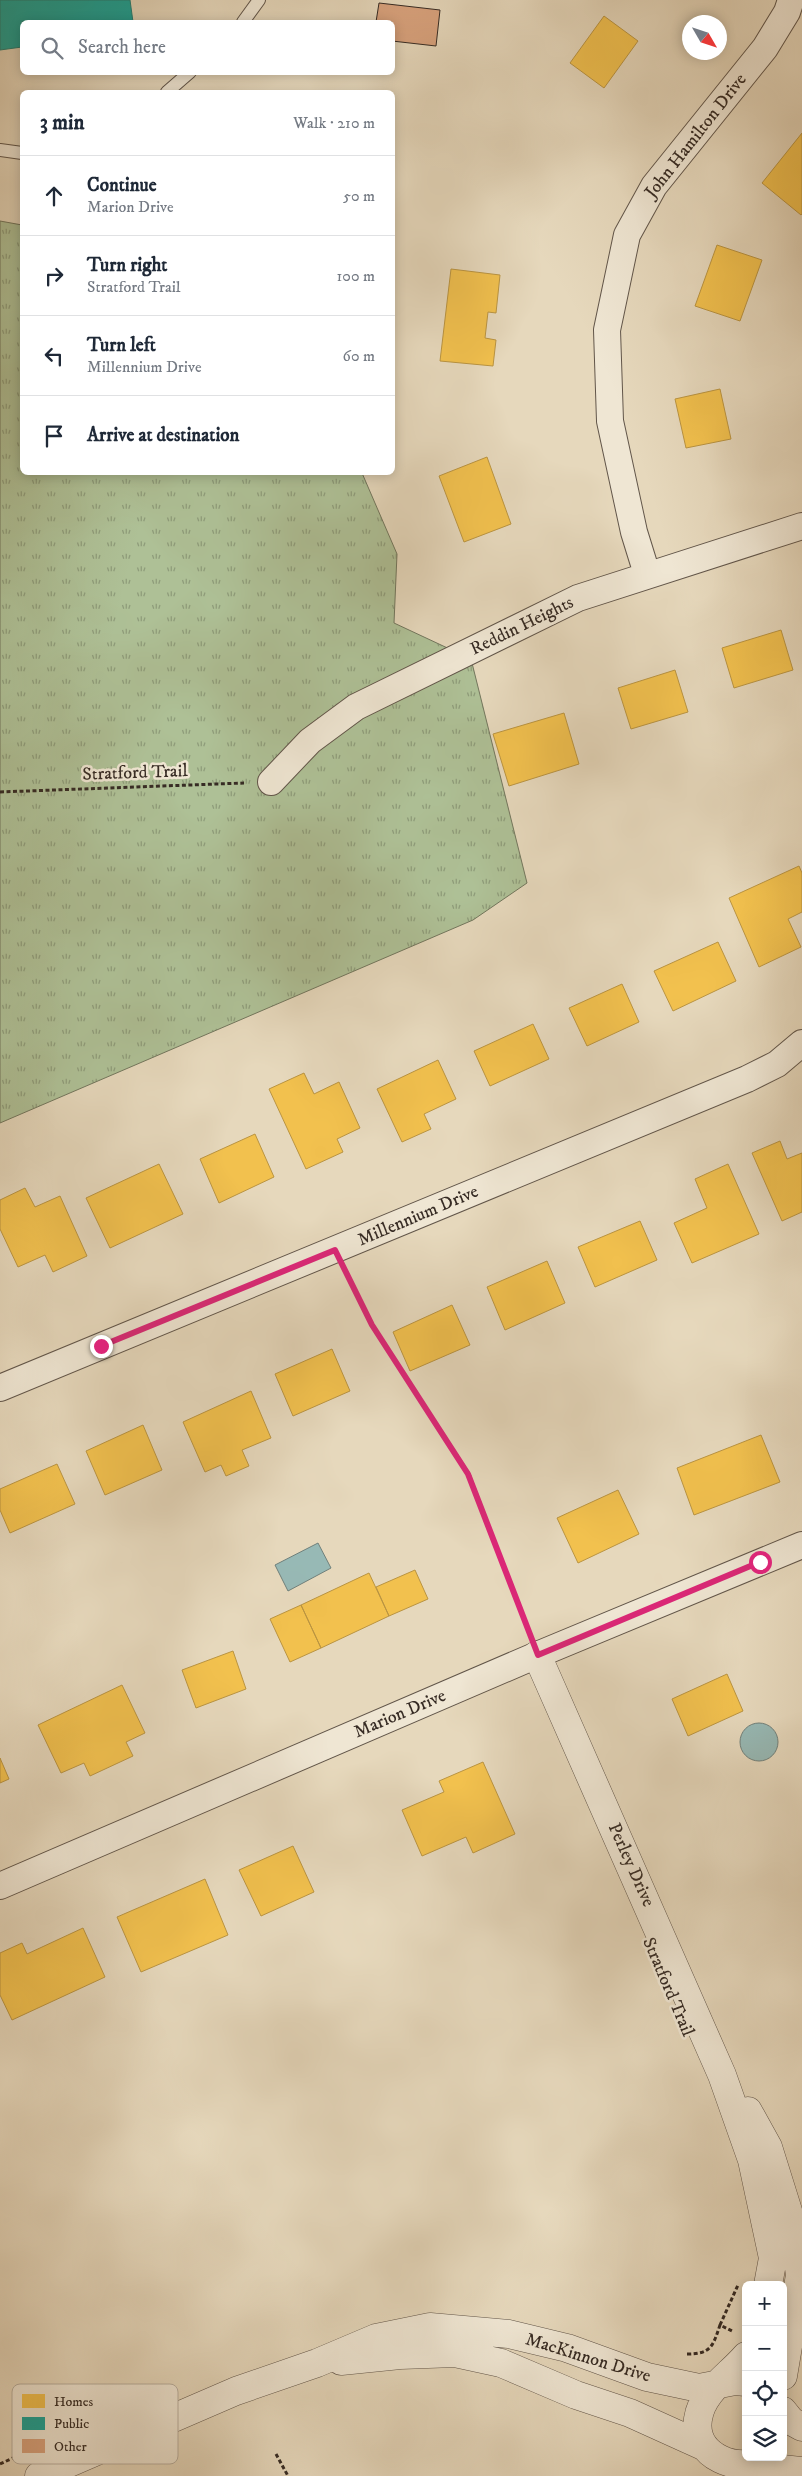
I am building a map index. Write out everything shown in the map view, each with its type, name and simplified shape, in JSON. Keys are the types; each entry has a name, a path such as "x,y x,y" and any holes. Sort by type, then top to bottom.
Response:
{"street":[{"name":"John Hamilton Drive","path":"648,574 634,532 610,421 607,330 627,235 654,186 765,48 787,12 791,0"},
{"name":"Reddin Heights","path":"270,782 310,741 356,707 578,598 802,526"},
{"name":"Millennium Drive","path":"0,1388 747,1079 777,1064 802,1043"},
{"name":"Marion Drive","path":"0,1886 538,1655 802,1545"},
{"name":"Perley Drive","path":"538,1655 722,2075 752,2160 772,2258 769,2281"},
{"name":"Perley Drive","path":"722,2075 747,2110 768,2147 793,2227 800,2275 784,2371"},
{"name":"MacKinnon Drive","path":"178,2416 236,2391 317,2363 376,2338 430,2327 509,2334 567,2348 647,2377 699,2388 742,2382"},
{"name":"MacKinnon Drive","path":"317,2363 400,2355 455,2354 501,2363 576,2395 630,2413 703,2446 713,2458 725,2465 739,2468 761,2462 802,2471"},
{"path":"703,2446 698,2433 698,2419 702,2405 714,2385 731,2372 742,2360"},
{"path":"787,2416 791,2421 802,2427"},
{"name":"MacKinnon Drive","path":"39,2476 67,2464"}],"lane":[{"path":"244,20 259,0"},
{"path":"169,90 187,75"},
{"path":"0,150 20,153"}],"path":[{"name":"Stratford Trail","path":"0,792 270,782"},
{"path":"335,1250 372,1325 468,1474 538,1655"},
{"path":"720,2325 742,2278"},
{"path":"276,2454 288,2476"}],"green space":[{"path":"0,221 20,225 20,475 363,475 397,554 394,623 471,659 527,883 473,920 0,1123"}],"water":[{"path":"318,1543 331,1568 288,1591 275,1565"},
{"path":"759,1723 773,1728 778,1742 773,1756 759,1761 745,1756 740,1742 745,1728"}],"building: Homes":[{"path":"604,16 638,41 604,88 570,63"},
{"path":"802,133 802,214 801,215 762,183"},
{"path":"717,245 762,260 740,321 695,306"},
{"path":"451,269 500,275 496,313 488,312 485,338 496,340 493,366 440,361"},
{"path":"720,389 731,439 686,448 675,399"},
{"path":"487,457 511,524 464,542 439,476"},
{"path":"781,630 793,670 734,688 722,648"},
{"path":"675,670 688,712 631,729 618,688"},
{"path":"564,713 579,764 509,786 493,734"},
{"path":"799,866 802,873 802,912 788,919 801,947 759,967 729,898"},
{"path":"718,942 736,981 673,1011 654,971"},
{"path":"622,984 639,1022 587,1046 569,1008"},
{"path":"533,1024 549,1059 490,1086 474,1051"},
{"path":"438,1060 456,1099 424,1114 431,1129 402,1142 377,1089"},
{"path":"304,1073 314,1094 339,1082 360,1128 337,1139 343,1152 306,1169 269,1089"},
{"path":"255,1134 274,1177 219,1203 200,1159"},
{"path":"780,1141 787,1159 802,1153 802,1212 782,1221 752,1153"},
{"path":"159,1164 183,1214 110,1248 86,1198"},
{"path":"728,1164 759,1234 692,1263 674,1223 707,1208 695,1179"},
{"path":"25,1188 35,1207 60,1196 87,1256 53,1272 45,1255 18,1267 0,1229 0,1200"},
{"path":"640,1221 657,1260 595,1287 578,1247"},
{"path":"547,1261 565,1303 505,1330 487,1287"},
{"path":"452,1305 470,1345 410,1371 393,1332"},
{"path":"332,1349 350,1391 293,1416 275,1374"},
{"path":"251,1391 271,1438 242,1450 249,1466 226,1476 221,1465 205,1472 183,1422"},
{"path":"143,1425 162,1470 105,1495 86,1451"},
{"path":"761,1435 780,1482 694,1515 677,1468"},
{"path":"57,1464 75,1504 10,1533 0,1510 0,1489"},
{"path":"618,1490 639,1534 578,1563 557,1518"},
{"path":"415,1570 428,1599 389,1616 376,1587"},
{"path":"369,1573 389,1616 321,1648 301,1605"},
{"path":"301,1605 321,1648 290,1662 270,1619"},
{"path":"233,1651 246,1689 196,1708 182,1670"},
{"path":"727,1674 743,1711 688,1736 672,1699"},
{"path":"122,1685 145,1733 126,1742 133,1756 90,1776 84,1763 61,1773 38,1725"},
{"path":"0,1758 9,1779 0,1783"},
{"path":"483,1762 515,1834 473,1853 466,1837 422,1856 402,1810 444,1792 439,1781"},
{"path":"293,1846 314,1892 261,1916 239,1870"},
{"path":"205,1879 228,1935 141,1972 117,1917"},
{"path":"83,1928 105,1977 12,2020 0,1995 0,1953 22,1943 27,1954"}],"building: Public":[{"path":"0,0 130,0 133,20 20,20 20,47 0,50"}],"building: Other":[{"path":"379,3 440,10 436,46 395,41 395,20 376,20"}],"route":[{"path":"101,1346 335,1250 372,1325 468,1474 538,1655 760,1562"}]}
